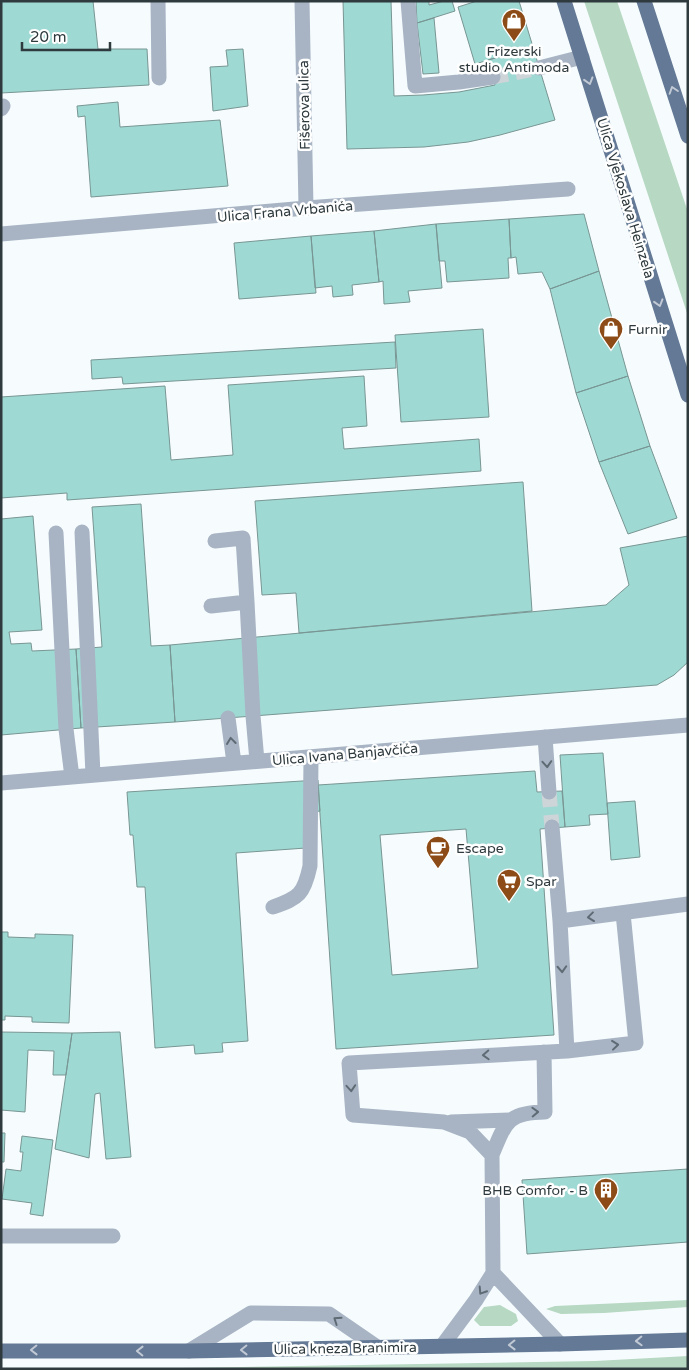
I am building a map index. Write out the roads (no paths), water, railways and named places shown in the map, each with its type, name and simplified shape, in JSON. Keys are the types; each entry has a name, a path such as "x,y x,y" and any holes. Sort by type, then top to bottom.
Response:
{"main road":[{"name":"Ulica Vjekoslava Heinzela","path":"564,1 688,395"},
{"path":"644,1 688,136"},
{"name":"Ulica kneza Branimira","path":"1,1351 189,1351 688,1340"}],"street":[{"path":"158,1 159,78"},
{"name":"Fišerova ulica","path":"302,1 306,208"},
{"path":"408,1 415,86 493,77"},
{"path":"539,68 582,57"},
{"name":"Ulica Frana Vrbanića","path":"1,234 306,208 568,189"},
{"path":"56,532 66,729 72,777"},
{"path":"82,532 93,775"},
{"path":"215,541 243,538 257,761"},
{"path":"211,606 247,602"},
{"path":"228,718 234,763"},
{"name":"Ulica Ivana Banjavčića","path":"1,783 688,725"},
{"path":"545,737 549,792"},
{"path":"273,907 291,900 302,891 308,879 310,866 311,757"},
{"path":"552,828 560,920 567,1051"},
{"path":"560,920 688,904"},
{"path":"544,1052 545,1112 528,1112 508,1120 444,1122 353,1115 350,1063 544,1052 567,1051 636,1043 623,913"},
{"path":"442,1346 476,1300 493,1273 492,1155 508,1120"},
{"path":"444,1122 470,1132 492,1155"},
{"path":"1,1236 113,1236"},
{"path":"493,1273 560,1344"},
{"path":"189,1351 251,1313 329,1314 377,1347"}],"tunnel":[{"path":"493,77 539,68"},
{"path":"549,792 552,827"}],"place":[{"name":"Frizerski studio Antimoda","path":"514,42"},
{"name":"Furnir","path":"611,350"},
{"name":"Escape","path":"438,869"},
{"name":"Spar","path":"509,902"},
{"name":"BHB Comfor - B","path":"606,1211"}]}
